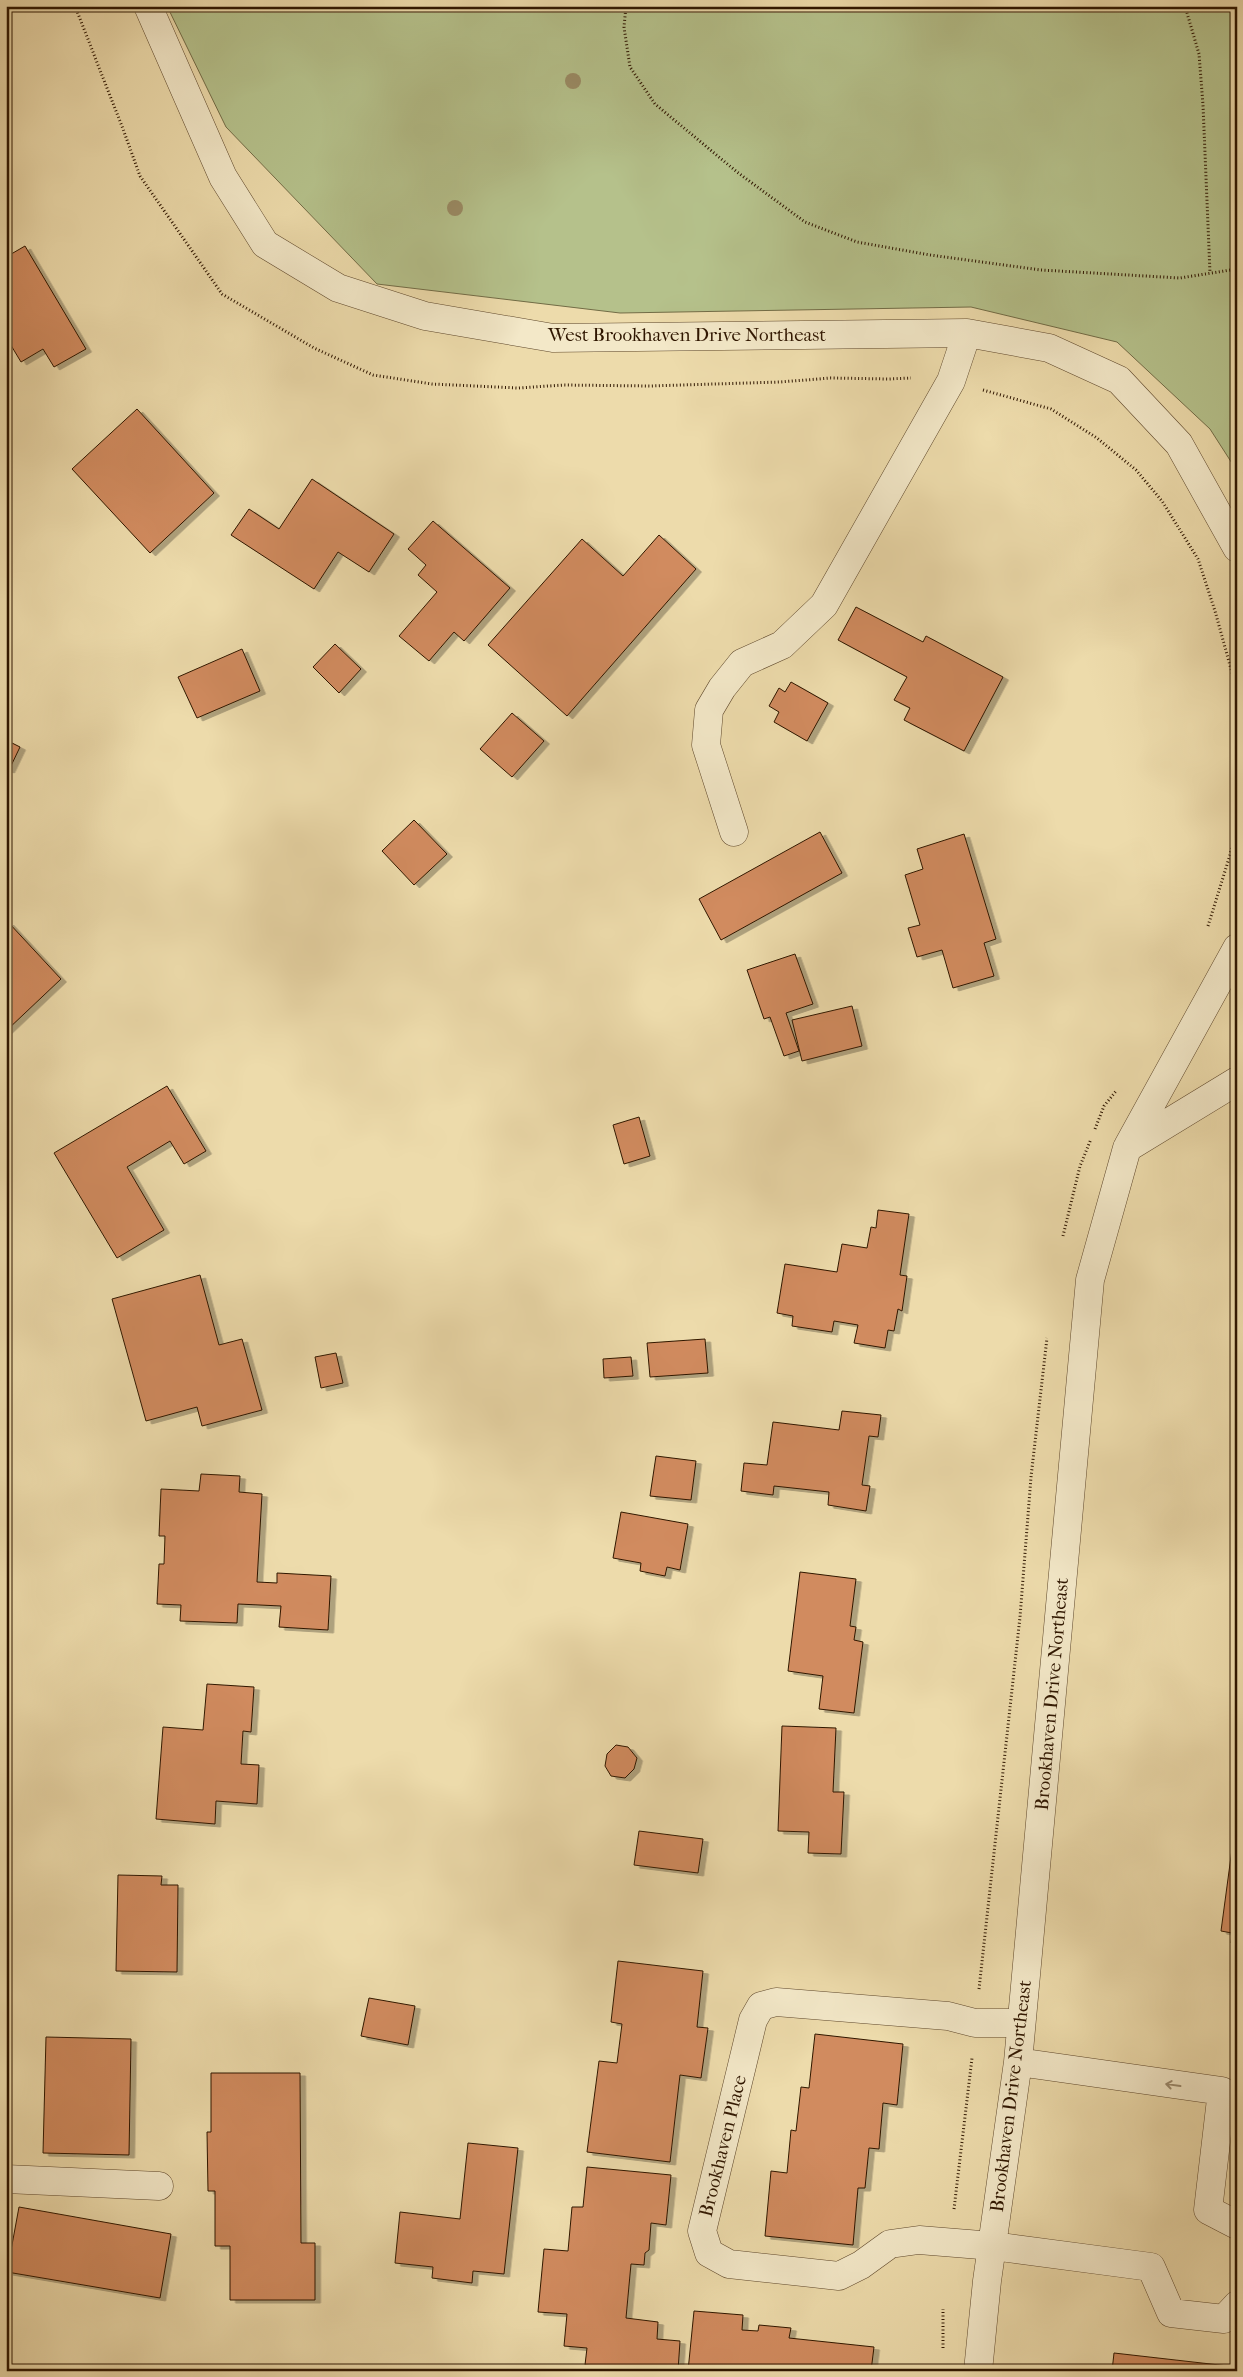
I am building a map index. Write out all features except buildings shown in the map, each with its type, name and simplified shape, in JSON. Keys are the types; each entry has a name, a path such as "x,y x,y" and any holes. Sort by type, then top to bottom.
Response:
{"street":[{"name":"West Brookhaven Drive Northeast","path":"148,6 223,177 265,244 338,288 425,316 553,338 967,333 1049,348 1119,380 1179,444 1237,548"},
{"path":"734,832 706,745 709,710 722,688 742,663 782,645 824,605 951,381 967,333"},
{"path":"1127,1148 1237,948"},
{"path":"1127,1148 1237,1081"},
{"name":"Brookhaven Drive Northeast","path":"978,2371 987,2281 1018,2062 1090,1280 1127,1148"},
{"name":"Brookhaven Place","path":"1021,2023 976,2023 948,2016 776,2002 761,2006 753,2020 702,2231 709,2253 729,2264 839,2276 861,2265 890,2244 919,2240 993,2246 1151,2267 1171,2313 1224,2319 1237,2305"},
{"path":"1018,2062 1222,2091 1208,2210 1237,2225"},
{"path":"6,2179 159,2186"}],"path":[{"path":"75,6 140,176 222,294 314,348 373,375 432,384 518,388 564,385 650,386 831,378 888,380 925,377 951,381 1051,409 1098,438 1136,470 1162,500 1198,559 1218,620 1237,698"},
{"path":"626,6 624,27 630,68 655,104 736,172 805,222 858,242 930,255 1041,270 1180,278 1237,269"},
{"path":"1185,6 1199,54 1210,274"},
{"path":"1206,931 1237,826"},
{"path":"978,1996 1020,1617 1031,1477 1043,1366"},
{"path":"954,2217 972,2058"},
{"path":"942,2352 943,2309"}],"green space":[{"path":"167,6 1237,6 1237,471 1210,429 1117,342 971,307 620,313 377,284 226,127"}]}
